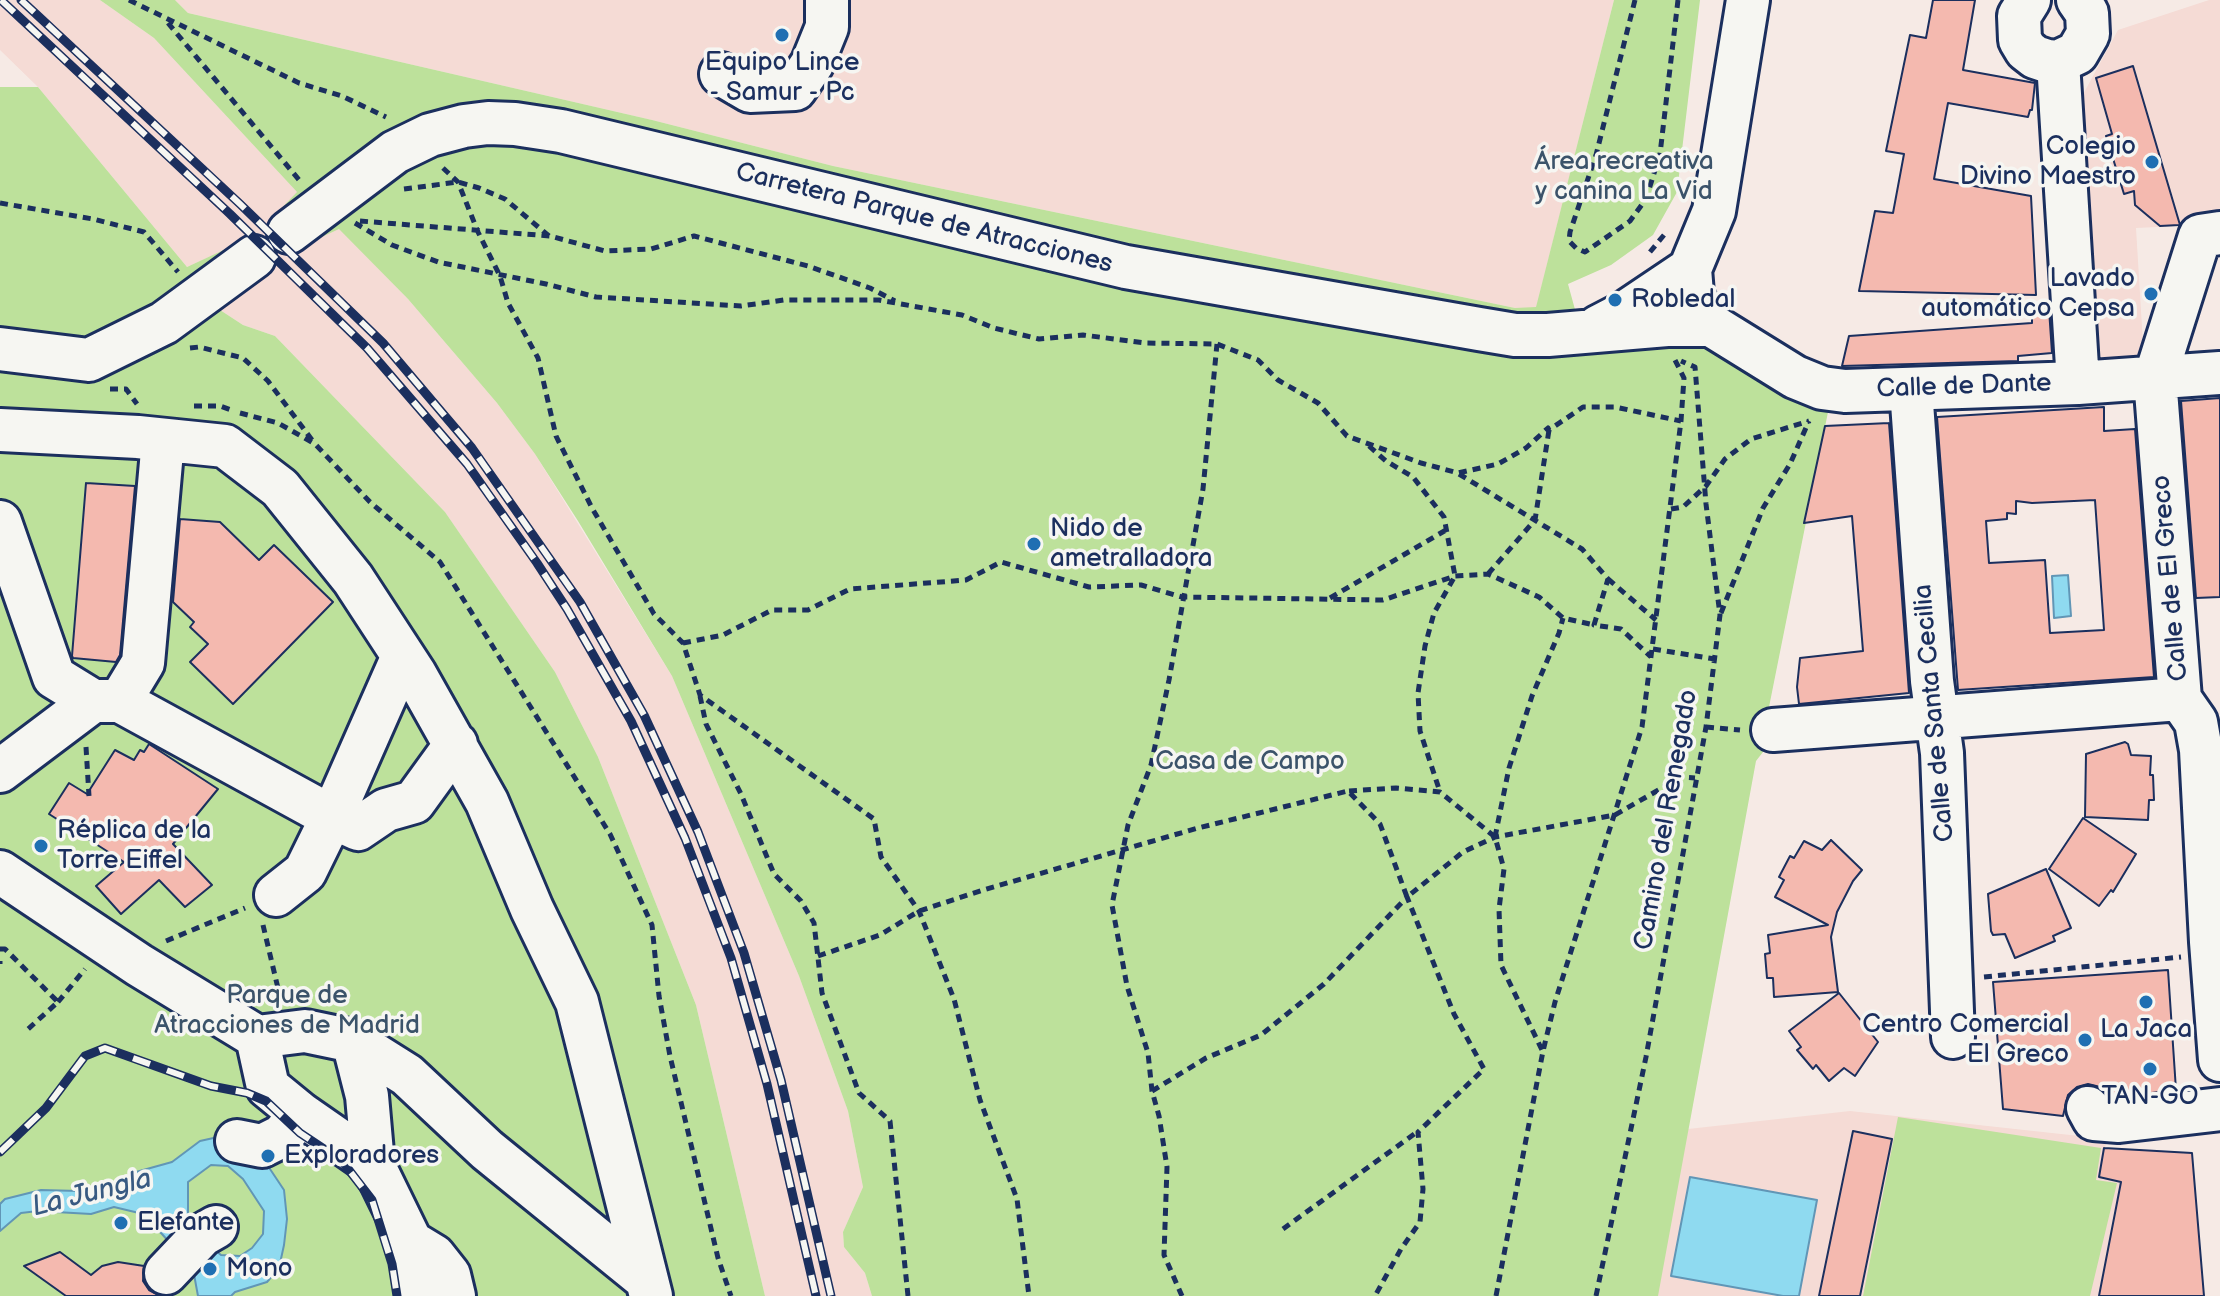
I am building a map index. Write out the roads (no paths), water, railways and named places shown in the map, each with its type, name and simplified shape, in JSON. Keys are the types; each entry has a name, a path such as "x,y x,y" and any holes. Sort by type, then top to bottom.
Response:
{"street":[{"path":"721,74 750,91 795,89 812,64 827,27 827,0"},
{"path":"2029,0 2019,16 2020,40 2035,57 2058,62 2077,53 2088,34 2091,1"},
{"path":"1717,329 1702,316 1692,294 1687,247 1714,211 1721,2"},
{"path":"2058,62 2078,383"},
{"name":"Carretera Parque de Atracciones","path":"289,232 395,152 444,130 488,123 561,131 1126,267 1515,335 1667,325 1717,329"},
{"path":"2155,378 2200,236 2220,233"},
{"name":"Carretera Parque de Atracciones","path":"1590,331 1623,314 1687,247"},
{"path":"0,349 89,360 164,323 254,257"},
{"name":"Calle de Dante","path":"1717,329 1795,377 1822,388 1845,391 2078,383 2220,373"},
{"name":"Calle de El Greco","path":"2155,378 2180,699 2196,722 2201,750 2220,1060"},
{"name":"Calle de Santa Cecilia","path":"1911,389 1931,666 1942,753 1953,1037"},
{"path":"0,430 225,446 280,488 353,579 456,744 487,802 532,909 577,1002 649,1288"},
{"path":"0,771 106,701 143,663 163,440"},
{"path":"0,522 54,677 332,817 358,829 386,810 414,802 456,744"},
{"path":"266,899 305,872 403,656"},
{"path":"1758,730 2180,699"},
{"path":"0,872 122,954 273,1035 305,1031 353,1041 407,1075 487,1150 649,1288"},
{"path":"273,1035 268,1087 373,1164"},
{"path":"353,1041 367,1096 373,1164 411,1242 420,1296"},
{"path":"2088,1108 2094,1119 2119,1121 2220,1109"},
{"path":"237,1141 262,1146 282,1136 301,1114"},
{"path":"411,1242 434,1256 449,1275 454,1296"}],"water":[{"path":"2068,575 2071,616 2054,618 2052,576"},
{"name":"La Jungla","path":"227,1135 262,1157 284,1190 287,1219 284,1245 279,1268 267,1282 231,1296 198,1296 193,1269 162,1234 139,1213 114,1207 91,1214 21,1213 0,1231 0,1204 5,1199 41,1190 79,1191 108,1185 136,1172 172,1162 200,1141","holes":["211,1165 228,1166 243,1179 264,1211 263,1234 252,1248 240,1256 221,1255 210,1246 188,1216 188,1182"]},
{"path":"1690,1177 1817,1200 1799,1296 1783,1296 1671,1276"}],"railway":[{"path":"1,0 230,214 367,348 467,464 567,609 631,721 685,838 731,958 767,1084 816,1296"},
{"path":"21,0 240,204 383,343 472,448 580,602 644,715 698,832 744,953 781,1080 831,1296"},
{"path":"0,1152 46,1108 85,1056 105,1048 211,1086 247,1093 266,1101 300,1133 342,1161 372,1200 392,1264 397,1296"}],"place":[{"name":"Equipo Lince - Samur - Pc","path":"782,35"},
{"name":"Colegio Divino Maestro","path":"2152,162"},
{"name":"Lavado automático Cepsa","path":"2151,294"},
{"name":"Robledal","path":"1615,300"},
{"name":"Nido de ametralladora","path":"1034,544"},
{"name":"Réplica de la Torre Eiffel","path":"41,846"},
{"name":"La Jaca","path":"2146,1002"},
{"name":"Centro Comercial El Greco","path":"2085,1040"},
{"name":"TAN-GO","path":"2150,1069"},
{"name":"Exploradores","path":"268,1156"},
{"name":"Elefante","path":"121,1223"},
{"name":"Mono","path":"210,1269"}],"park label":[{"name":"Área recreativa y canina La Vid","path":"1624,177"},
{"name":"Casa de Campo","path":"1250,762"},
{"name":"Parque de Atracciones de Madrid","path":"287,1011"}]}
